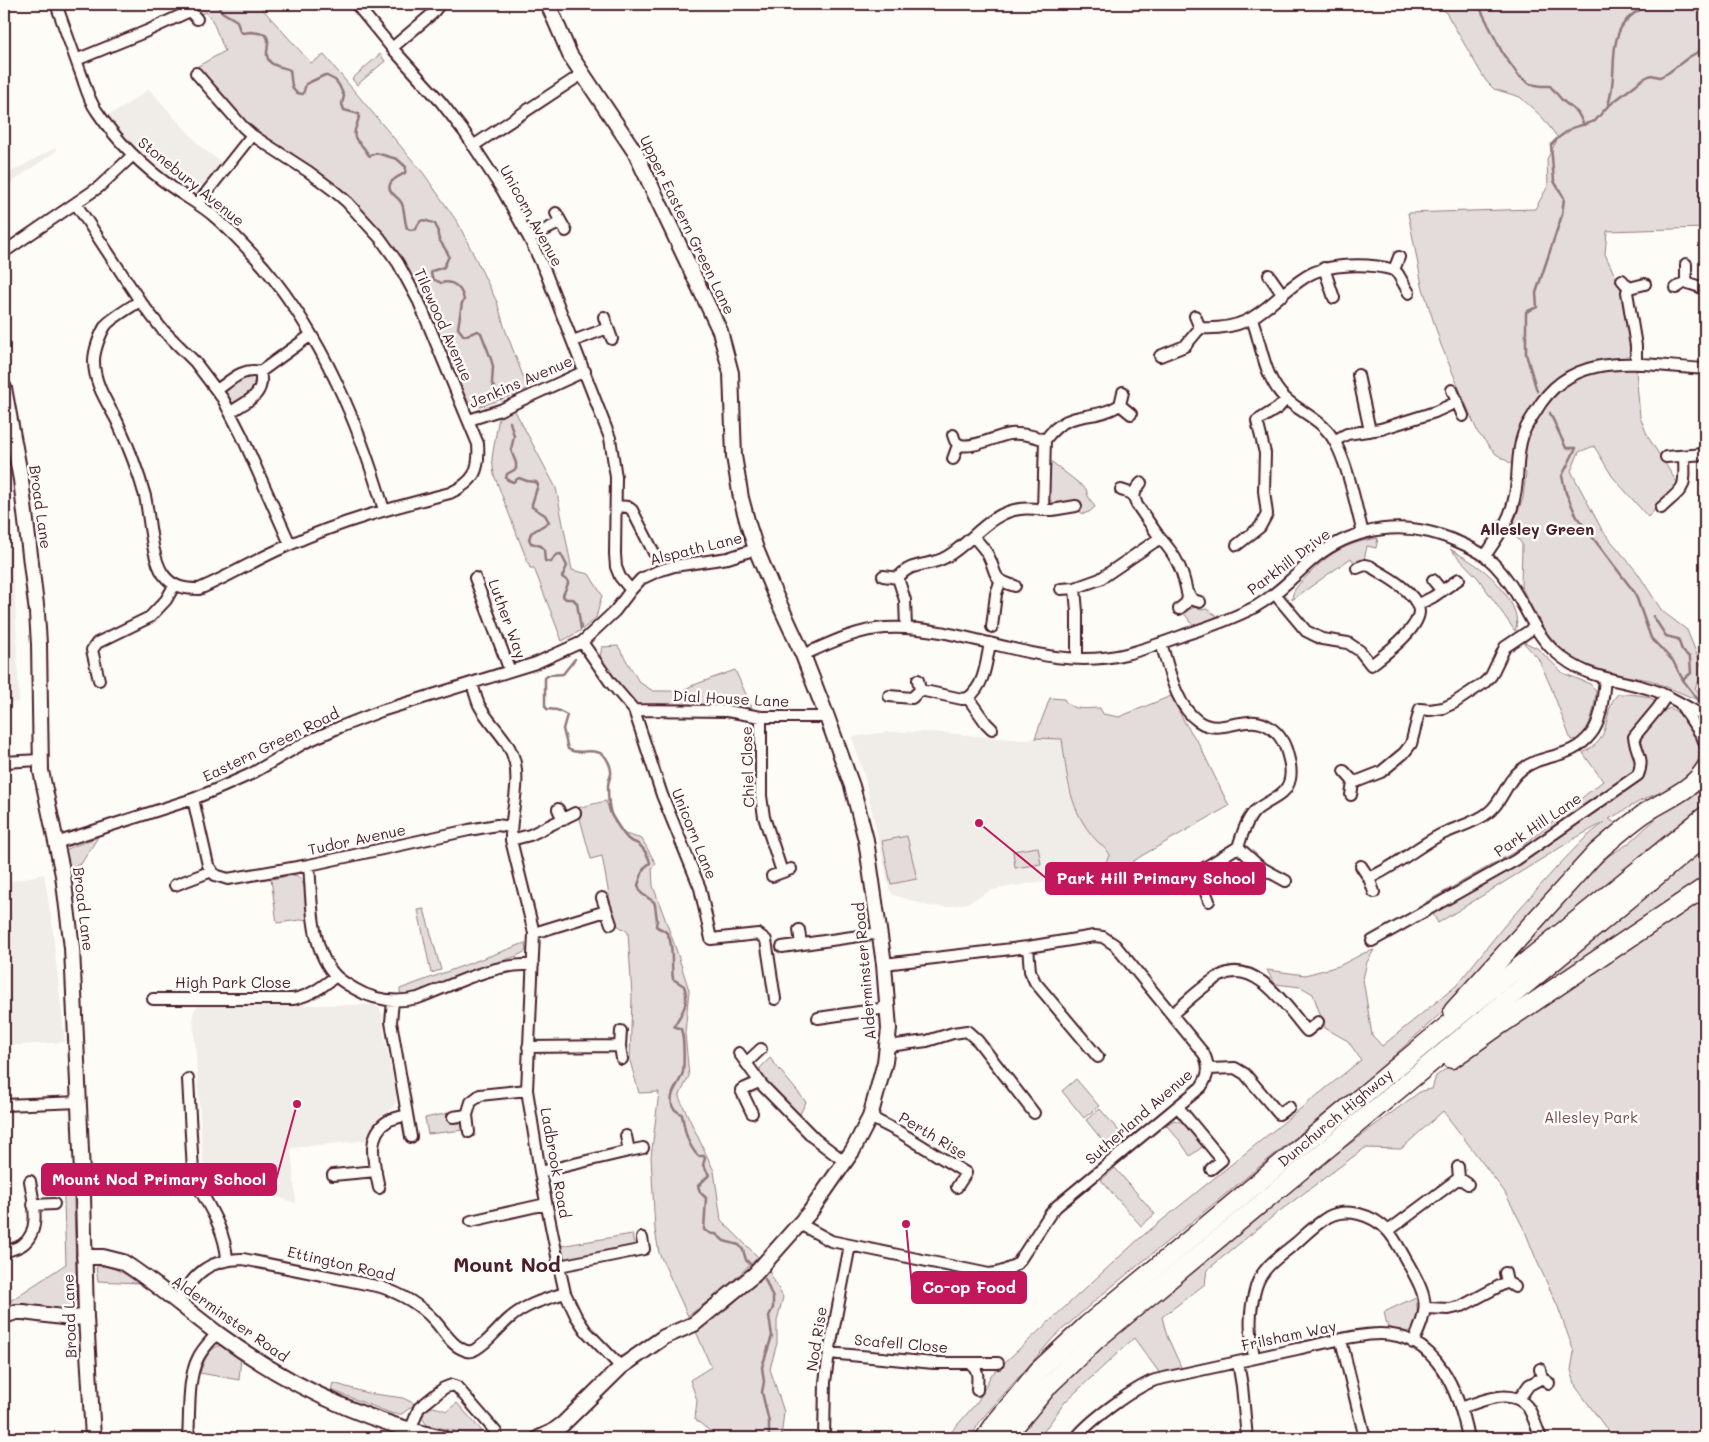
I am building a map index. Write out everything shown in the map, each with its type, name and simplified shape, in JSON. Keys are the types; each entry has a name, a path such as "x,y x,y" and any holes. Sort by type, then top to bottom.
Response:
{"highway":[{"path":"1433,1037 1447,1017 1596,853 1646,813 1695,782 1705,769"},
{"name":"Dunchurch Highway","path":"985,1438 1038,1370 1087,1326 1433,1037 1702,829"},
{"name":"Dunchurch Highway","path":"1005,1438 1050,1384 1096,1340 1365,1117 1702,829"},
{"path":"1365,1117 1380,1111 1500,1025 1705,887"}],"street":[{"name":"Stonebury Avenue","path":"56,4 94,108 133,155 173,188 198,203 216,218 264,267 311,335 337,382 357,428 384,510"},
{"name":"Unicorn Avenue","path":"356,4 392,48 441,102 473,146 503,191 545,271 610,438 616,477 616,567 620,576 631,590"},
{"path":"392,48 432,14 440,4"},
{"name":"Upper Eastern Green Lane","path":"548,4 570,55 635,152 720,331 731,373 734,456 741,498 756,549"},
{"path":"76,60 192,11"},
{"name":"Tilewood Avenue","path":"174,586 189,589 199,588 327,528 384,510 450,493 467,483 474,476 478,467 479,457 478,444 419,302 398,263 380,238 347,202 333,190 242,127 196,73"},
{"path":"473,146 582,74"},
{"path":"198,203 252,135"},
{"path":"4,252 99,187 133,155"},
{"path":"76,204 160,328 195,362 231,412 290,544"},
{"path":"529,238 561,222"},
{"path":"1394,270 1399,257"},
{"path":"1686,264 1686,278 1688,282"},
{"path":"1200,328 1229,328 1252,319 1307,276 1324,268 1350,265 1394,270 1409,293"},
{"path":"1324,268 1334,298"},
{"path":"1269,275 1283,294"},
{"path":"1676,288 1688,282 1700,287 1705,286"},
{"path":"1636,364 1636,346 1625,284 1645,284"},
{"path":"99,680 92,650 97,643 150,617 166,600 174,586 157,565 145,496 130,452 96,378 94,360 107,324 140,301"},
{"path":"1195,316 1200,328"},
{"path":"573,341 610,334 604,318"},
{"path":"1252,319 1269,374 1275,385 1286,399 1315,419 1334,440 1346,470 1363,533"},
{"path":"1160,356 1185,346 1200,328"},
{"path":"217,390 243,372 249,370 260,372 311,335"},
{"path":"1485,556 1510,516 1516,494 1518,463 1523,434 1541,401 1554,388 1589,368 1608,364 1705,369"},
{"name":"Jenkins Avenue","path":"468,420 504,408 585,371"},
{"path":"231,412 257,394 262,382 260,372"},
{"path":"1358,375 1370,431"},
{"name":"Broad Lane","path":"4,388 21,480 37,613 40,760 67,902 72,948 80,1102 86,1317 93,1438"},
{"path":"1452,390 1463,416"},
{"path":"1120,406 1123,392"},
{"path":"1237,545 1260,527 1267,514 1264,491 1264,453 1257,421 1278,408 1286,399"},
{"path":"1334,440 1347,434 1370,431 1435,412 1457,402"},
{"path":"1120,406 1130,414"},
{"path":"1043,510 1045,440 1063,422 1074,418 1096,415 1120,406"},
{"path":"952,435 956,442 961,445 979,444 1010,434 1045,440"},
{"path":"953,459 957,448 961,445"},
{"path":"1666,457 1705,454"},
{"path":"1661,508 1678,494 1683,487 1685,480 1684,456"},
{"path":"1134,497 1136,489 1141,483"},
{"path":"1121,490 1130,493 1134,497 1137,505 1160,538 1176,557 1187,592 1186,603 1179,609"},
{"path":"616,506 628,507 632,510 654,554"},
{"path":"898,578 911,566 928,564 945,558 997,518 1011,511 1018,509 1052,510 1076,506"},
{"name":"Parkhill Drive","path":"803,655 837,640 865,631 883,628 906,628 946,634 1027,652 1077,659 1113,657 1161,643 1240,615 1275,594 1320,554 1344,540 1363,533 1390,528 1431,532 1458,542 1485,556 1509,583 1551,648 1563,659 1576,668 1605,679 1640,687 1666,696 1705,717"},
{"path":"973,536 987,552 996,577 1000,582 1015,586"},
{"path":"1061,589 1075,588 1100,579 1160,538"},
{"name":"Alspath Lane","path":"578,644 615,611 641,580 658,571 674,566 728,558 756,549"},
{"name":"Alderminster Road","path":"539,1438 555,1435 621,1367 664,1337 694,1324 768,1262 810,1212 860,1138 870,1118 885,1062 889,1029 884,964 866,840 852,786 827,717 803,655 772,590 756,549"},
{"path":"1275,594 1306,631 1322,639 1348,643 1360,651 1371,666 1396,645 1412,628 1419,613 1417,605 1404,588 1370,566 1365,565 1357,568"},
{"path":"883,576 898,578"},
{"name":"Luther Way","path":"476,578 510,671"},
{"path":"898,578 905,600 906,628"},
{"path":"1417,605 1459,579"},
{"path":"1433,580 1442,591"},
{"path":"992,627 996,594 1000,582"},
{"path":"1075,588 1078,612 1077,659"},
{"path":"1187,592 1193,600 1200,602"},
{"path":"1352,795 1353,783 1382,772 1404,753 1411,744 1420,709 1443,708 1484,683 1491,676 1505,647 1535,626"},
{"path":"889,696 912,698 919,685 962,699 968,698 979,687 984,674 990,643"},
{"path":"1161,643 1178,694 1190,714 1198,721 1215,728 1244,721 1260,722 1275,731 1284,743 1290,761 1290,782 1281,794 1254,813 1247,823 1238,847 1174,885"},
{"name":"Eastern Green Road","path":"56,843 193,799 251,774 306,742 340,727 382,711 536,663 578,644"},
{"name":"Unicorn Lane","path":"578,644 634,710 662,795 700,888 711,939 758,934 766,940 775,999"},
{"path":"1369,878 1393,866 1440,835 1487,814 1500,800 1512,778 1521,769 1540,760 1564,754 1584,742 1592,733 1598,721 1605,679"},
{"name":"Ladbrook Road","path":"472,683 480,705 506,740 515,764 515,797 511,840 534,938 527,1090 540,1172 559,1266 566,1292 576,1316 586,1331 621,1367"},
{"name":"Park Hill Lane","path":"1372,941 1516,860 1638,775 1642,765 1641,755 1634,737 1666,696"},
{"path":"968,698 992,729"},
{"name":"Parkhill Drive","path":"1681,705 1702,736 1705,744"},
{"name":"Dial House Lane","path":"634,710 727,711 761,717 827,717"},
{"name":"Chiel Close","path":"761,717 761,796 764,817 782,873"},
{"path":"4,762 40,760"},
{"path":"1344,771 1352,780 1357,781"},
{"path":"175,885 212,871 208,865 193,799"},
{"path":"558,809 563,820"},
{"path":"511,840 576,814"},
{"name":"Tudor Avenue","path":"212,871 219,877 228,879 309,865 469,830 497,825 511,827"},
{"path":"1238,847 1260,867 1286,881"},
{"path":"309,865 315,932 318,945 336,976 369,996 393,1001 404,1001 418,998 499,967 517,964 533,965"},
{"path":"1361,866 1369,878 1374,892"},
{"path":"1198,872 1209,901"},
{"path":"602,898 611,924"},
{"path":"534,938 606,912"},
{"path":"798,930 801,944"},
{"path":"782,947 880,933"},
{"name":"Sutherland Avenue","path":"800,1224 831,1241 989,1274 1000,1273 1012,1268 1023,1257 1057,1206 1178,1107 1201,1087 1207,1079 1209,1069 1204,1054 1116,945 1103,937 1094,936 1028,947 884,964"},
{"path":"1028,947 1030,971 1036,982 1098,1057"},
{"path":"1172,1014 1217,978 1229,973 1238,972 1265,983 1307,1032 1318,1022"},
{"name":"High Park Close","path":"154,999 293,999 305,997 336,976"},
{"path":"393,1001 391,1022 411,1137"},
{"path":"818,1018 834,1019 887,1008"},
{"path":"620,1031 622,1059"},
{"path":"888,1046 927,1041 952,1033 967,1031 978,1041 1034,1113"},
{"path":"528,1046 620,1046"},
{"path":"746,1063 761,1049"},
{"path":"739,1053 759,1082 815,1139 845,1162"},
{"path":"1209,1069 1235,1068 1246,1074 1279,1114 1289,1107"},
{"path":"188,1079 192,1172 223,1233 227,1259"},
{"path":"752,1113 741,1090 759,1082"},
{"path":"469,1132 467,1114 471,1102 480,1095 527,1090"},
{"path":"4,1105 80,1102"},
{"path":"1178,1107 1222,1160 1211,1168"},
{"path":"453,1117 467,1114"},
{"path":"379,1188 372,1152 376,1133 387,1121 407,1115"},
{"name":"Perth Rise","path":"870,1118 901,1133 966,1173 957,1187"},
{"path":"626,1136 630,1151"},
{"path":"540,1172 643,1148"},
{"path":"1388,1231 1463,1181 1458,1167"},
{"path":"333,1175 376,1171"},
{"path":"4,1252 22,1245 27,1240 34,1225 30,1181"},
{"path":"33,1205 54,1204"},
{"path":"471,1221 546,1204"},
{"path":"1254,1358 1250,1331 1251,1309 1262,1274 1272,1263 1323,1221 1335,1214 1348,1212 1364,1216 1379,1223 1388,1231 1419,1283 1424,1295 1426,1308 1423,1322 1414,1343"},
{"path":"559,1266 644,1249 642,1238"},
{"name":"Nod Rise","path":"824,1438 825,1382 850,1245"},
{"name":"Alderminster Road","path":"84,1257 103,1257 123,1262 254,1358 313,1393 348,1409 410,1431 443,1438"},
{"name":"Ettington Road","path":"176,1302 195,1276 204,1269 227,1259 262,1262 381,1287 398,1293 432,1317 457,1346 470,1352 479,1347 511,1316 528,1305 566,1292"},
{"path":"1426,1308 1462,1306 1509,1281"},
{"path":"4,1316 23,1312 70,1318 86,1317"},
{"path":"188,1438 191,1384 198,1357 218,1333"},
{"name":"Frilsham Way","path":"1076,1438 1091,1423 1147,1383 1341,1340 1372,1334 1387,1334 1414,1343 1438,1363 1452,1385 1468,1438"},
{"path":"1341,1340 1364,1438"},
{"name":"Scafell Close","path":"829,1353 934,1363 998,1363"},
{"path":"1238,1362 1246,1438"},
{"path":"971,1364 976,1367 977,1390"},
{"path":"1519,1400 1529,1386 1544,1376"},
{"path":"410,1431 419,1408 444,1388 452,1385 457,1387 496,1432 496,1438"},
{"path":"1460,1408 1509,1396 1519,1400 1530,1411 1541,1438"}],"shaded area":[{"path":"149,89 202,148 223,163 201,190 189,191 135,147 106,116 122,108"},
{"path":"55,148 57,150 4,188 4,176"},
{"path":"4,495 15,598 19,701 4,705"},
{"path":"888,732 933,732 1022,740 1035,738 1062,739 1068,788 1091,835 1110,854 1101,871 992,890 967,903 946,907 929,906 894,895 890,891 865,779 852,737"},
{"path":"44,874 51,917 65,1042 4,1046 4,883"},
{"path":"200,1005 374,1005 382,1013 396,1101 388,1113 377,1120 368,1140 291,1148 296,1203 204,1173 193,1014"}],"green space":[{"path":"193,4 255,4 255,6 258,4 311,63 324,55 424,174 458,223 497,302 505,329 528,389 480,407 469,402 459,385 424,300 392,247 350,200 245,121 223,99 198,66 225,51 212,20 206,12 199,15"},
{"path":"1441,4 1705,4 1705,228 1607,231 1605,254 1621,289 1636,371 1640,417 1648,437 1680,487 1673,491 1648,517 1612,476 1594,446 1579,452 1571,471 1602,530 1637,572 1662,611 1687,630 1704,672 1695,688 1705,699 1705,703 1650,680 1589,668 1562,650 1541,626 1521,586 1522,544 1511,530 1523,498 1526,473 1496,454 1478,433 1441,345 1422,285 1408,213 1535,209 1548,186 1547,159 1558,138 1542,117 1520,97 1494,89 1486,81"},
{"path":"380,54 385,61 357,85 352,79"},
{"path":"253,372 256,382 252,391 234,403 228,402 224,391 227,386"},
{"path":"514,409 556,488 572,570 589,574 602,595 596,618 580,631 562,641 534,568 530,568 494,475 492,458 499,416"},
{"path":"1047,458 1086,489 1095,507 1083,514 1074,502 1053,504 1047,489"},
{"path":"1378,538 1376,548 1367,546 1364,560 1355,564 1351,558 1292,600 1293,593 1298,585 1330,556 1347,546"},
{"path":"1450,549 1481,568 1500,587 1514,609 1517,624 1515,631 1478,578"},
{"path":"1195,607 1201,610 1207,609 1217,618 1193,625 1183,612"},
{"path":"1522,641 1537,648 1563,673 1590,684 1596,690 1592,716 1580,739 1571,740 1538,658"},
{"path":"618,646 639,682 653,691 682,691 735,670 753,710 643,708 634,704 600,657 602,647"},
{"path":"1618,694 1648,697 1655,701 1661,712 1670,708 1685,720 1699,743 1696,766 1687,779 1675,788 1644,799 1609,819 1617,824 1461,995 1376,1072 1099,1297 1054,1337 981,1420 970,1438 946,1438 978,1401 991,1375 1140,1238 1361,1060 1348,1041 1325,1028 1313,994 1301,987 1275,984 1267,970 1305,975 1339,966 1374,950 1367,962 1363,979 1372,1035 1382,1046 1456,986 1504,926 1556,868 1585,838 1605,822 1438,923 1426,902 1516,851 1603,781 1583,753 1599,741 1605,729 1611,704"},
{"path":"1171,696 1185,723 1199,744 1229,806 1143,855 1114,874 1101,871 1110,854 1091,834 1077,812 1067,777 1062,739 1035,738 1050,698 1064,699 1075,708 1100,708 1103,714 1119,717"},
{"path":"1693,791 1705,793 1705,804 1693,819 1510,966 1504,961 1592,871 1610,855 1628,844 1661,814"},
{"path":"606,801 611,816 622,833 642,839 656,864 652,867 653,886 689,990 685,1033 689,1076 679,1097 714,1171 721,1220 758,1257 722,1291 688,1316 659,1253 655,1230 651,1157 659,1092 639,1093 630,1061 632,996 628,932 614,923 602,856 591,859 577,808"},
{"path":"907,836 917,879 891,884 882,841"},
{"path":"98,837 81,864 67,868 65,857 69,848"},
{"path":"1705,846 1705,878 1520,1006 1533,990"},
{"path":"1038,847 1041,864 1015,868 1013,851"},
{"path":"296,875 300,878 305,889 308,919 277,923 271,879"},
{"name":"Allesley Park","path":"1705,892 1705,1438 1613,1438 1576,1387 1571,1370 1574,1352 1558,1307 1525,1231 1504,1191 1443,1111 1401,1149 1365,1148 1277,1213 1207,1270 1205,1284 1162,1317 1167,1336 1182,1369 1161,1375 1134,1338 1065,1402 1039,1438 1012,1438 1088,1353 1251,1217 1421,1091 1432,1089 1436,1076 1569,982 1585,979"},
{"path":"424,909 441,970 431,973 418,910"},
{"path":"525,943 526,951 517,956 410,994 403,995 400,992 400,989"},
{"path":"770,1058 806,1102 798,1118 760,1077 760,1068"},
{"path":"1076,1079 1099,1106 1084,1118 1062,1091"},
{"path":"1100,1109 1124,1137 1110,1150 1086,1120"},
{"path":"449,1113 451,1121 459,1120 464,1130 428,1134 425,1118"},
{"path":"1174,1120 1184,1123 1205,1145 1190,1156 1166,1125"},
{"path":"1115,1168 1155,1214 1141,1226 1101,1180"},
{"path":"63,1171 73,1173 77,1305 71,1311 64,1311 4,1305 66,1264"},
{"path":"632,1234 634,1243 632,1247 571,1260 564,1257 560,1246"},
{"path":"99,1266 115,1269 139,1283 98,1281 96,1268"},
{"path":"769,1271 783,1297 777,1321 777,1343 770,1369 784,1412 781,1438 710,1438 711,1432 695,1419 697,1400 690,1380 711,1367 695,1329 728,1308"},
{"path":"1416,1297 1417,1318 1414,1328 1403,1332 1388,1329 1384,1312"},
{"path":"222,1345 241,1356 239,1380 200,1373 210,1352 217,1346"},
{"path":"333,1383 367,1393 403,1398 415,1404 402,1414 393,1414 331,1390"},
{"path":"457,1403 481,1430 481,1433 464,1433 427,1425 422,1418 428,1408 434,1407 447,1411"}],"waterway":[{"path":"217,4 222,12 237,21 240,31 243,33 265,34 268,41 268,59 274,65 290,70 292,86 295,92 303,94 306,84 325,75 335,80 344,96 342,104 344,110 359,114 354,134 356,140 370,156 376,153 397,159 406,167 405,173 391,183 390,189 402,204 407,228 410,230 416,229 423,220 435,224 440,240 449,256 444,267 432,271 431,274 433,279 441,283 453,284 461,292 464,300 458,328 464,336 478,331 481,333 493,366 492,384 501,399"},
{"path":"1478,4 1503,54 1519,76 1530,84 1550,86 1563,101 1578,113 1584,125"},
{"path":"1608,105 1612,90 1615,47 1618,35 1624,23 1635,13 1651,4"},
{"path":"1537,391 1526,354 1526,312 1537,307 1536,293 1562,215 1564,198 1554,181 1551,145 1572,128 1595,121 1607,107 1643,79 1651,75 1660,77 1705,48"},
{"path":"1550,413 1566,448 1576,448 1562,476 1566,493 1577,517 1635,593 1651,638 1673,661 1683,680 1699,701"},
{"path":"510,422 514,436 511,450 516,463 516,469 507,474 506,478 513,482 519,478 536,482 538,485 532,507 545,515 549,522 531,533 529,539 531,543 544,549 545,561 551,562 556,555 561,554 567,566 562,577 568,581 563,596 566,599 573,599 577,603 581,629"},
{"path":"1653,616 1666,636 1678,639 1682,650 1690,658 1691,673 1683,680"},
{"path":"575,659 563,674 549,675 545,678 545,706 547,709 557,710 567,715 563,729 568,749 576,752 598,752 606,758 611,772 608,793 612,816 626,837 637,843 649,858 650,863 644,868 638,885 641,893 654,902 656,926 669,936 673,979 684,986 686,992 686,1003 674,1026 681,1029 684,1064 682,1076 673,1092 672,1105 682,1115 685,1132 691,1147 698,1156 704,1156 705,1158 703,1165 709,1175 698,1186 700,1192 706,1198 704,1230 716,1234 724,1241 739,1245 743,1250 746,1260 751,1265"},
{"path":"765,1279 773,1298 773,1308 769,1316 772,1336 762,1367 764,1382 762,1392 769,1422 769,1438"}],"place":[{"name":"Park Hill Primary School","path":"979,823"},
{"name":"Mount Nod Primary School","path":"297,1104"},
{"name":"Co-op Food","path":"906,1224"}],"district":[{"name":"Allesley Green","path":"1537,529"},
{"name":"Mount Nod","path":"507,1265"}]}
